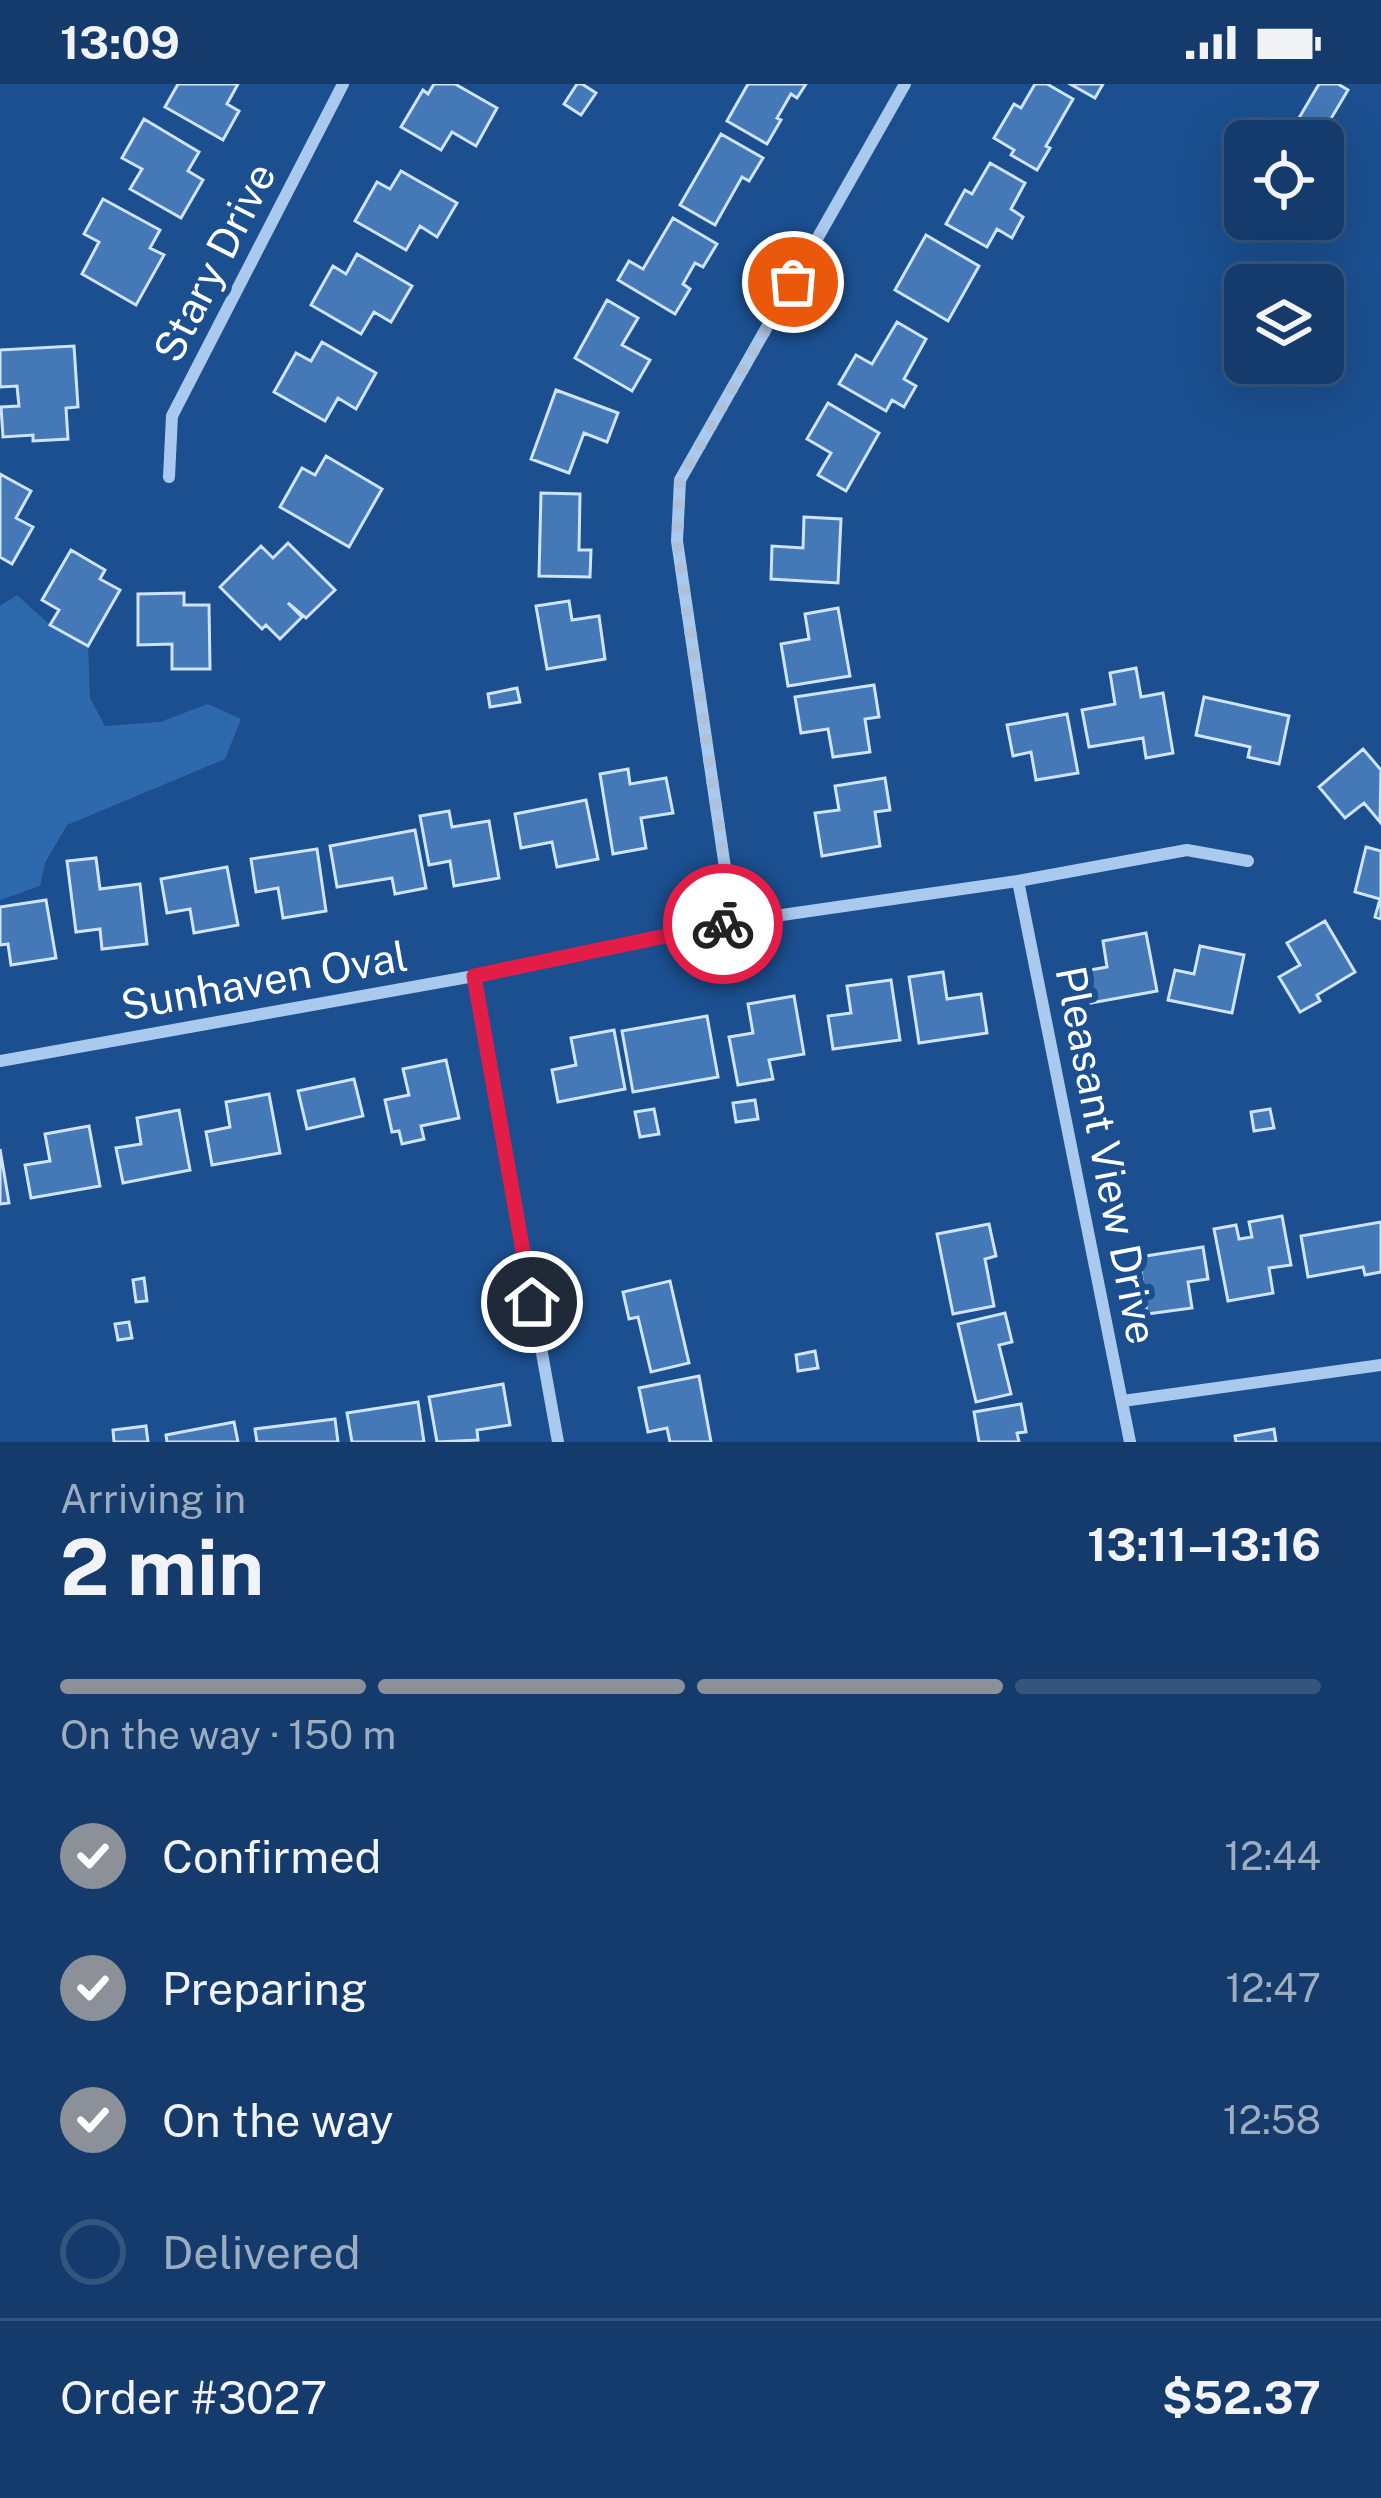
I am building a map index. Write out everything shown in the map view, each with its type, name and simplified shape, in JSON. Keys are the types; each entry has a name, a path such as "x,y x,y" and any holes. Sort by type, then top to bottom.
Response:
{"street":[{"name":"Stary Drive","path":"169,477 172,416 343,84"},
{"path":"733,922 677,542 680,480 905,84"},
{"name":"Sunhaven Oval","path":"0,1061 474,976 733,922 1187,850 1248,861"},
{"name":"Pleasant View Drive","path":"1018,880 1130,1442"},
{"path":"474,976 558,1442"},
{"path":"1123,1401 1381,1365"}],"shaded area":[{"path":"17,595 50,625 88,646 90,698 105,726 160,722 208,704 241,719 225,759 67,825 45,863 40,886 0,900 0,606"}],"building":[{"path":"178,84 238,84 227,104 239,111 223,140 165,107"},
{"path":"434,84 455,84 497,108 476,146 452,132 441,150 401,127 423,90 428,94"},
{"path":"577,84 596,93 581,115 564,104"},
{"path":"748,84 806,84 797,98 791,94 767,144 727,121"},
{"path":"1035,84 1047,84 1073,99 1037,170 994,138 1014,104 1021,108"},
{"path":"1070,84 1103,84 1095,98"},
{"path":"1319,84 1338,84 1348,90 1330,120 1299,118"},
{"path":"144,119 199,152 188,171 203,180 181,218 130,189 142,169 122,158"},
{"path":"721,134 763,158 749,181 742,177 715,225 680,205"},
{"path":"990,163 1025,183 1011,209 1023,217 1012,238 997,229 987,247 946,224 965,190 972,194"},
{"path":"401,171 457,203 437,237 420,226 406,250 355,221 377,182 390,189"},
{"path":"103,199 160,230 150,248 164,255 136,305 82,274 99,242 84,234"},
{"path":"673,218 717,244 703,267 695,263 683,284 690,289 675,314 618,280 629,261 643,269"},
{"path":"926,235 979,266 948,321 895,290"},
{"path":"357,254 412,286 391,322 374,312 361,334 311,305 333,266 346,274"},
{"path":"607,300 638,318 622,345 650,360 632,391 575,358"},
{"path":"897,322 926,339 904,379 916,386 904,407 892,400 886,411 839,384 856,355 872,364"},
{"path":"322,342 376,373 356,409 338,398 325,421 274,392 296,353 311,361"},
{"path":"74,346 78,407 66,408 68,439 3,437 1,407 19,406 17,386 0,387 0,350"},
{"path":"556,390 618,413 607,442 584,433 569,473 531,459"},
{"path":"828,403 879,433 846,491 818,475 831,453 807,439"},
{"path":"326,456 382,489 349,547 280,507 302,468 315,475"},
{"path":"0,474 31,491 16,518 33,527 12,564 0,557"},
{"path":"541,493 580,494 579,550 591,550 590,577 539,576"},
{"path":"804,517 841,519 838,583 771,579 772,546 803,548"},
{"path":"288,543 335,590 306,618 288,603 302,617 280,639 266,625 262,629 220,587 261,546 273,558"},
{"path":"71,550 105,570 100,579 120,590 88,646 50,625 59,610 42,600"},
{"path":"184,593 184,605 209,605 210,669 172,669 172,644 138,645 138,594"},
{"path":"569,601 572,620 599,616 605,659 547,669 536,606"},
{"path":"838,608 850,676 788,686 781,644 809,639 805,614"},
{"path":"1136,668 1141,697 1163,693 1173,753 1146,758 1143,738 1089,747 1082,710 1115,704 1110,673"},
{"path":"874,685 879,717 865,719 870,752 833,757 828,729 801,733 795,697"},
{"path":"517,688 520,702 490,707 488,694"},
{"path":"1204,697 1289,716 1279,764 1248,757 1250,747 1196,735"},
{"path":"1067,714 1078,773 1036,780 1031,752 1013,756 1007,725"},
{"path":"1363,749 1381,770 1380,822 1364,803 1345,818 1319,787"},
{"path":"628,769 630,784 666,778 673,813 641,818 646,848 613,854 600,774"},
{"path":"885,778 890,810 875,812 880,846 822,856 815,813 839,810 835,786"},
{"path":"586,800 598,859 557,867 552,842 521,848 515,814"},
{"path":"449,811 452,827 489,821 499,878 454,886 450,861 429,865 420,816"},
{"path":"415,830 426,888 395,894 392,878 337,887 330,846"},
{"path":"1366,847 1381,851 1381,919 1375,917 1380,899 1355,892"},
{"path":"317,849 326,911 283,918 278,888 256,892 251,859"},
{"path":"96,858 100,889 140,884 147,944 102,949 100,929 76,932 67,861"},
{"path":"227,867 238,925 194,933 190,909 167,913 161,879"},
{"path":"46,900 56,958 11,965 8,944 0,945 0,907"},
{"path":"1325,921 1355,972 1317,995 1320,1001 1300,1012 1279,977 1300,965 1287,943"},
{"path":"1146,933 1157,991 1091,1003 1085,971 1107,967 1103,941"},
{"path":"1200,946 1244,955 1232,1013 1168,1000 1175,970 1194,974"},
{"path":"943,972 947,999 981,994 987,1033 919,1043 909,977"},
{"path":"891,980 900,1040 833,1049 828,1016 851,1013 847,986"},
{"path":"794,996 804,1054 769,1060 773,1079 738,1085 729,1037 753,1033 748,1004"},
{"path":"707,1016 718,1077 633,1092 622,1031"},
{"path":"614,1030 625,1089 558,1102 552,1070 576,1065 571,1038"},
{"path":"446,1060 459,1118 421,1126 424,1139 402,1144 399,1131 392,1132 385,1100 409,1095 403,1069"},
{"path":"354,1079 363,1116 307,1129 298,1091"},
{"path":"269,1094 280,1153 212,1165 206,1132 230,1127 226,1102"},
{"path":"755,1100 758,1119 736,1122 733,1103"},
{"path":"654,1109 659,1134 640,1137 635,1112"},
{"path":"1270,1109 1274,1128 1254,1131 1251,1112"},
{"path":"179,1110 190,1170 123,1183 116,1148 141,1144 137,1118"},
{"path":"89,1126 100,1186 31,1198 25,1165 50,1161 45,1134"},
{"path":"0,1149 9,1203 0,1204"},
{"path":"1282,1216 1291,1265 1269,1268 1273,1293 1228,1301 1214,1229 1236,1225 1239,1239 1252,1237 1249,1222"},
{"path":"1381,1222 1381,1272 1365,1275 1363,1267 1308,1277 1301,1236"},
{"path":"989,1224 996,1256 985,1259 994,1306 953,1314 937,1234"},
{"path":"1203,1247 1208,1279 1188,1282 1192,1308 1147,1314 1139,1257"},
{"path":"144,1278 147,1301 136,1302 133,1280"},
{"path":"670,1281 689,1363 651,1372 638,1317 629,1319 623,1292"},
{"path":"1005,1313 1012,1342 999,1345 1011,1394 976,1402 958,1324"},
{"path":"129,1322 132,1338 118,1340 115,1324"},
{"path":"815,1351 818,1368 798,1371 796,1355"},
{"path":"699,1376 711,1442 670,1442 667,1428 648,1432 639,1388"},
{"path":"503,1384 510,1425 477,1430 478,1440 437,1442 429,1397"},
{"path":"418,1402 424,1442 352,1442 347,1413"},
{"path":"1021,1404 1026,1432 1017,1433 1019,1442 979,1442 974,1412"},
{"path":"335,1419 338,1442 257,1442 255,1429"},
{"path":"234,1422 238,1442 167,1442 166,1435"},
{"path":"146,1426 148,1442 114,1442 113,1430"},
{"path":"1274,1429 1276,1442 1236,1442 1235,1436"}],"way so far":[{"path":"723,924 733,922 677,542 680,480 793,282"}],"route":[{"path":"532,1302 474,976 723,924"}]}
